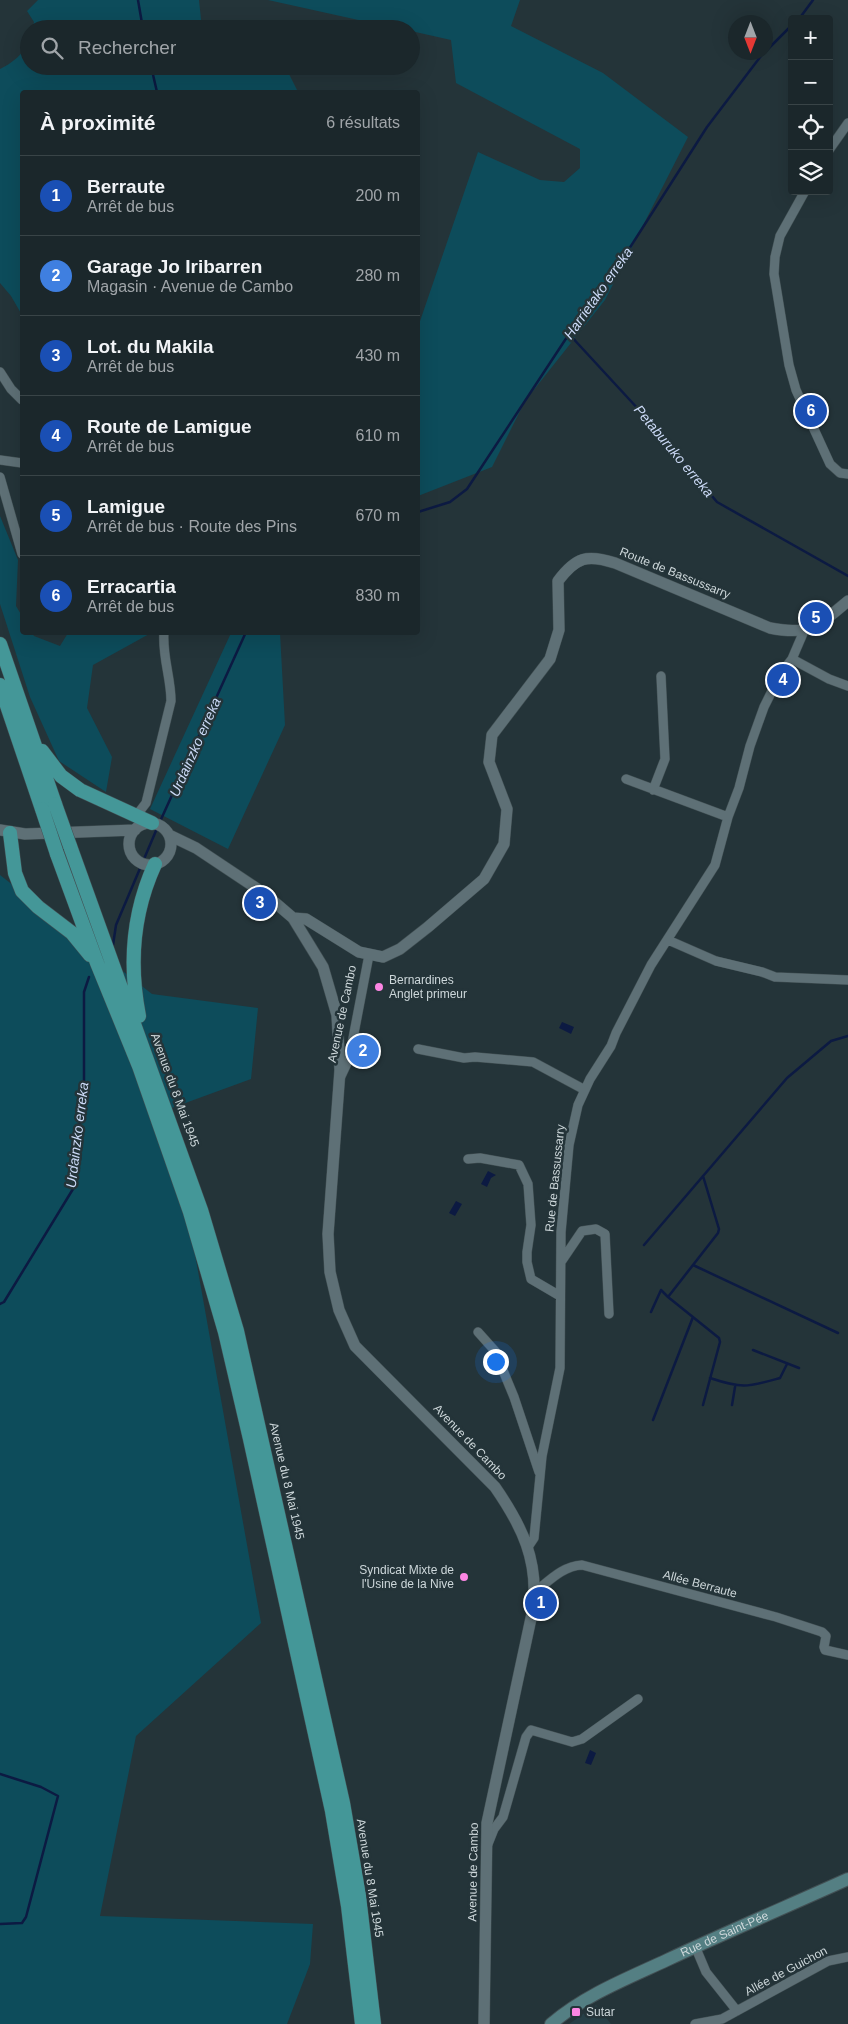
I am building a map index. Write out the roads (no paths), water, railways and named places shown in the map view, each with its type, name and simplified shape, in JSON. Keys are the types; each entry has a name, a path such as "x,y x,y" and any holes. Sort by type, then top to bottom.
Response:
{"highway":[{"path":"0,644 31,735 50,764 61,776 80,790 135,823 160,827"},
{"name":"Avenue du 8 Mai 1945","path":"0,685 57,854 97,963 139,1066 190,1212 233,1363 332,1811 348,1906 362,2024"},
{"name":"Avenue du 8 Mai 1945","path":"31,735 201,1210 228,1300 248,1376 346,1818 362,1920 374,2024"},
{"path":"5,832 15,873 22,891 38,907 72,933 97,963"},
{"path":"146,863 148,878 139,907 132,962 136,1000 148,1058"}],"main road":[{"name":"Rue de Saint-Pée","path":"551,2024 576,2004 602,1989 848,1879"}],"street":[{"path":"833,144 848,123"},
{"path":"803,195 780,236 776,257 776,293 789,365 796,390 830,464 840,472 848,474"},
{"path":"0,372 11,389 20,398"},
{"path":"0,460 20,463"},
{"path":"0,477 20,547"},
{"name":"Route de Bassussarry","path":"369,955 382,957 400,948 428,927 484,879 504,844 508,809 489,762 492,735 550,659 559,630 558,581 575,562 588,559 606,560 770,628 791,632 804,631"},
{"path":"804,631 821,623 848,601"},
{"name":"Rue de Bassussarry","path":"528,1546 534,1538 540,1474 560,1368 561,1232 569,1145 578,1105 605,1057 651,965 714,865 728,817 739,788 750,746 764,707 781,673 792,659 804,631"},
{"path":"164,635 171,701 146,803 135,823 129,842 130,851 146,863 164,860 170,850 185,846 196,848"},
{"path":"792,659 829,679 848,686"},
{"path":"653,790 665,759 661,676"},
{"path":"626,779 728,817"},
{"path":"5,832 111,831 135,823"},
{"path":"160,827 170,850"},
{"name":"Avenue de Cambo","path":"160,827 196,848 265,894 293,918 322,967 337,1014 340,1079 328,1234 330,1272 339,1310 355,1346 495,1487 508,1506 528,1546 535,1577 533,1609 487,1823 484,2024"},
{"path":"111,831 129,842"},
{"path":"293,918 306,919 359,952 369,955"},
{"path":"668,940 716,962 776,977 848,980"},
{"name":"Avenue de Cambo","path":"340,1079 349,1059 369,955"},
{"path":"418,1049 464,1058 475,1056 532,1062 585,1090"},
{"path":"468,1159 480,1158 519,1165 528,1184 531,1225 527,1262 531,1278 560,1296"},
{"path":"561,1262 582,1231 596,1229 605,1234 609,1314"},
{"path":"478,1332 495,1351 514,1397 540,1474"},
{"name":"Allée Berraute","path":"535,1592 564,1569 582,1565 757,1612 822,1632 826,1636 825,1650 848,1655"},
{"path":"486,1848 494,1829 503,1817 526,1737 531,1730 572,1742 582,1739 638,1699"},
{"name":"Allée de Guichon","path":"695,1946 706,1972 737,2011"},
{"name":"Allée de Guichon","path":"695,2024 722,2020 828,1960 848,1956"}],"waterway":[{"name":"Urdainzko erreka","path":"138,0 141,20"},
{"name":"Harrietako erreka","path":"802,15 813,0"},
{"name":"Harrietako erreka","path":"773,44 788,29"},
{"name":"Harrietako erreka","path":"420,511 450,502 467,489 569,334 622,260 707,127 758,60"},
{"name":"Urdainzko erreka","path":"153,75 157,90"},
{"name":"Petaburuko erreka","path":"569,334 640,411 717,502 848,576"},
{"name":"Urdainzko erreka","path":"113,945 116,925 158,826 245,635"},
{"name":"Urdainzko erreka","path":"0,1304 4,1302 73,1189 84,1082 84,992 89,977"},
{"path":"644,1245 787,1078 831,1041 848,1036"},
{"path":"703,1176 719,1229 718,1233 668,1297 719,1338 720,1342 703,1405"},
{"path":"693,1265 838,1333"},
{"path":"651,1312 661,1290 668,1297"},
{"path":"653,1420 693,1317"},
{"path":"753,1350 799,1368"},
{"path":"710,1378 730,1384 752,1385 780,1378 787,1364"},
{"path":"732,1405 735,1387"},
{"path":"0,1774 41,1787 58,1796 26,1917 22,1923 0,1924"}],"place":[{"name":"Erracartia","path":"811,411"},
{"name":"Lamigue","path":"816,618"},
{"name":"Route de Lamigue","path":"783,680"},
{"name":"Lot. du Makila","path":"260,903"},
{"name":"Bernardines Anglet primeur","path":"379,987"},
{"name":"Garage Jo Iribarren","path":"363,1051"},
{"name":"Syndicat Mixte de l'Usine de la Nive","path":"464,1577"},
{"name":"Berraute","path":"541,1603"},
{"name":"Sutar","path":"576,2012"}]}
